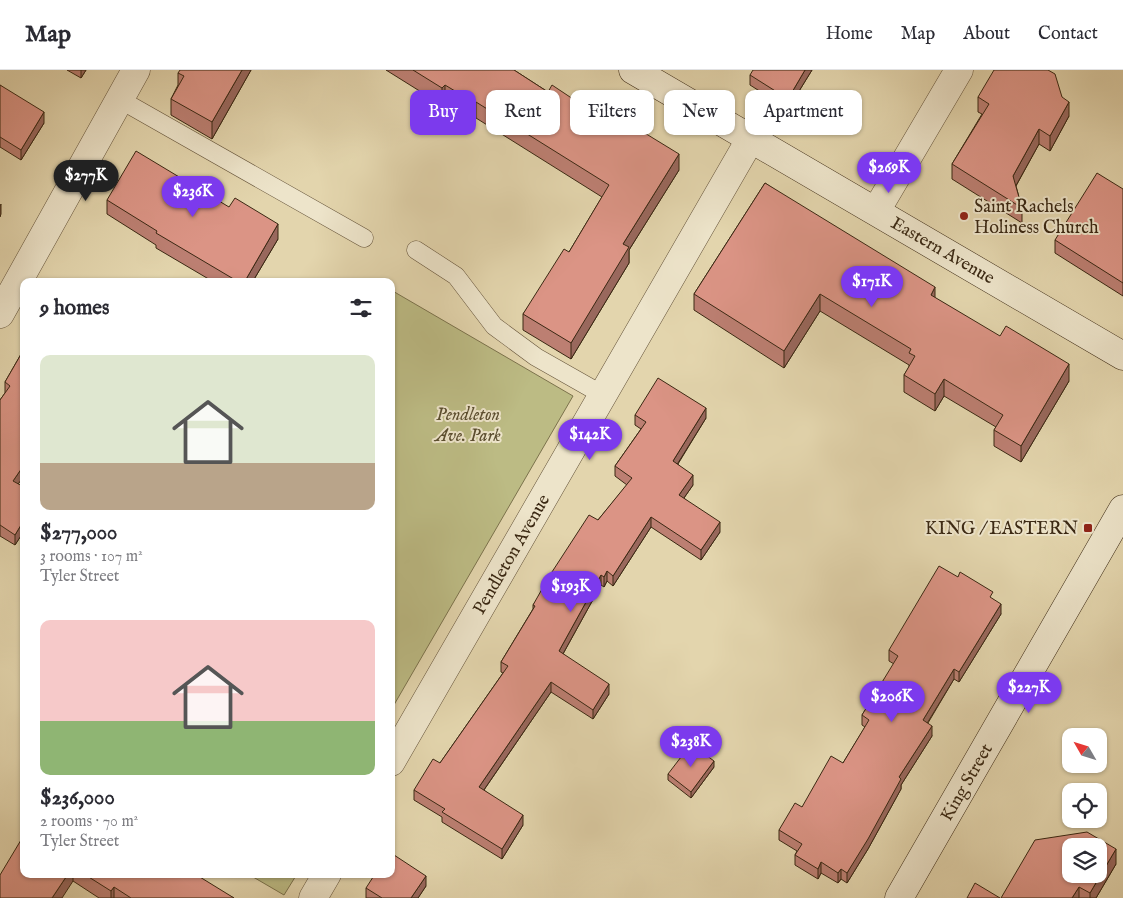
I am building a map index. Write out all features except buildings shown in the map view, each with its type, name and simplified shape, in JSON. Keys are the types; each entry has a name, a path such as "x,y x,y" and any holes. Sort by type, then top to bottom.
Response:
{"street":[{"path":"0,314 136,70"},
{"name":"Eastern Avenue","path":"633,70 1123,356"},
{"path":"876,211 958,70"},
{"name":"Pendleton Avenue","path":"395,755 751,138"},
{"name":"King Street","path":"899,898 1123,509"},
{"path":"312,898 324,878"}],"lane":[{"path":"119,99 364,238"},
{"path":"416,250 456,276 494,326 536,357 603,395"}],"green space":[{"name":"Pendleton Ave. Park","path":"395,292 573,396 395,703"},
{"path":"255,878 295,878 284,895"}],"place":[{"name":"Saint Rachels Holiness Church","path":"964,216"},
{"name":"KING / EASTERN","path":"1088,528"}]}
